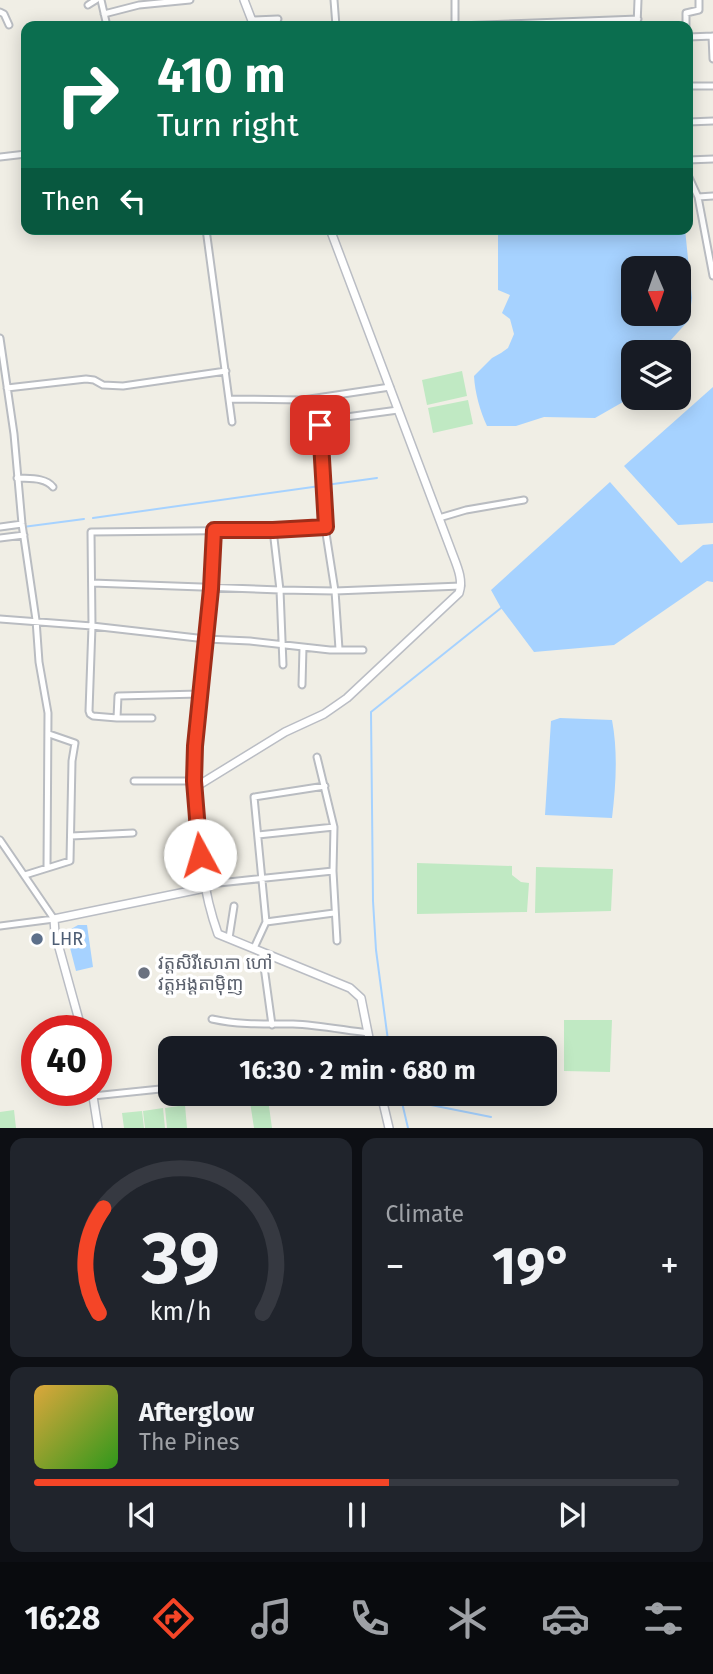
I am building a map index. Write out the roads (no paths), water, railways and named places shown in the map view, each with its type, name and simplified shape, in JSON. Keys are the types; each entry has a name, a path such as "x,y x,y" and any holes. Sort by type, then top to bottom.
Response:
{"street":[{"path":"88,5 99,0 106,21"},
{"path":"104,14 139,5 190,0"},
{"path":"244,0 252,21"},
{"path":"334,0 336,21"},
{"path":"455,0 457,21"},
{"path":"586,21 638,19 638,0"},
{"path":"686,21 687,13 699,10 699,0"},
{"path":"0,12 9,25"},
{"path":"266,21 278,19"},
{"path":"693,37 713,36 713,59"},
{"path":"693,86 713,86"},
{"path":"693,122 713,121"},
{"path":"0,157 21,154"},
{"path":"693,160 713,159"},
{"path":"693,186 698,197 713,276"},
{"path":"698,197 713,196"},
{"path":"704,231 713,231"},
{"path":"207,235 232,422"},
{"path":"134,780 194,785 285,732 324,714 347,698 459,593 460,578 451,550 332,235"},
{"path":"0,338 39,662 48,713 47,869"},
{"path":"7,388 86,379 103,385 123,386 226,371"},
{"path":"229,399 303,400 390,387"},
{"path":"339,649 322,480 320,425 322,421 398,410"},
{"path":"17,478 44,481 53,487"},
{"path":"439,518 466,510 524,500"},
{"path":"0,527 23,529"},
{"path":"152,718 93,716 89,711 91,532 326,527"},
{"path":"0,538 23,529"},
{"path":"214,530 194,785 198,837 211,912 218,934 357,993 361,998 369,1036"},
{"path":"273,530 280,590 283,665"},
{"path":"92,583 335,591 461,586"},
{"path":"0,619 330,650 363,650"},
{"path":"302,685 303,647"},
{"path":"117,718 119,695 200,694"},
{"path":"25,875 70,861 72,761 75,743 49,734"},
{"path":"317,757 334,827 334,913 337,941"},
{"path":"272,1025 258,950 266,922 254,798 325,786"},
{"path":"258,835 334,827"},
{"path":"71,836 134,833"},
{"path":"0,840 54,919 55,933 78,1015"},
{"path":"0,926 54,919 219,883 333,871"},
{"path":"229,938 234,906"},
{"path":"266,922 334,913"},
{"path":"212,1019 228,1023 294,1024 368,1033"},
{"path":"112,1092 158,1089"},
{"path":"95,1106 98,1128"},
{"path":"384,1106 389,1128"}],"water":[{"path":"498,235 686,235 688,256 621,256 621,326 684,326 671,340 621,340 621,403 595,418 544,417 516,426 487,426 478,402 474,376 492,358 508,348 514,334 510,319 502,313 510,295 498,290"},
{"path":"713,387 713,523 678,525 624,466 687,410 691,410 691,407"},
{"path":"610,482 681,563 703,545 713,544 713,582 707,581 614,645 534,652 491,590"},
{"path":"560,718 612,720 616,769 612,818 545,815 551,721"},
{"path":"78,925 87,925 93,967 76,971 66,932"}],"waterway":[{"path":"326,485 377,478"},
{"path":"93,518 320,486"},
{"path":"0,530 84,519"},
{"path":"387,1036 376,950 373,901 371,712 501,608"},
{"path":"403,1106 408,1128"},
{"path":"436,1106 491,1117"}],"place":[{"name":"LHR","path":"37,939"},
{"name":"វត្តសិរីសោភា ហៅ វត្តអង្តតាម៉ិញ","path":"144,973"}]}
